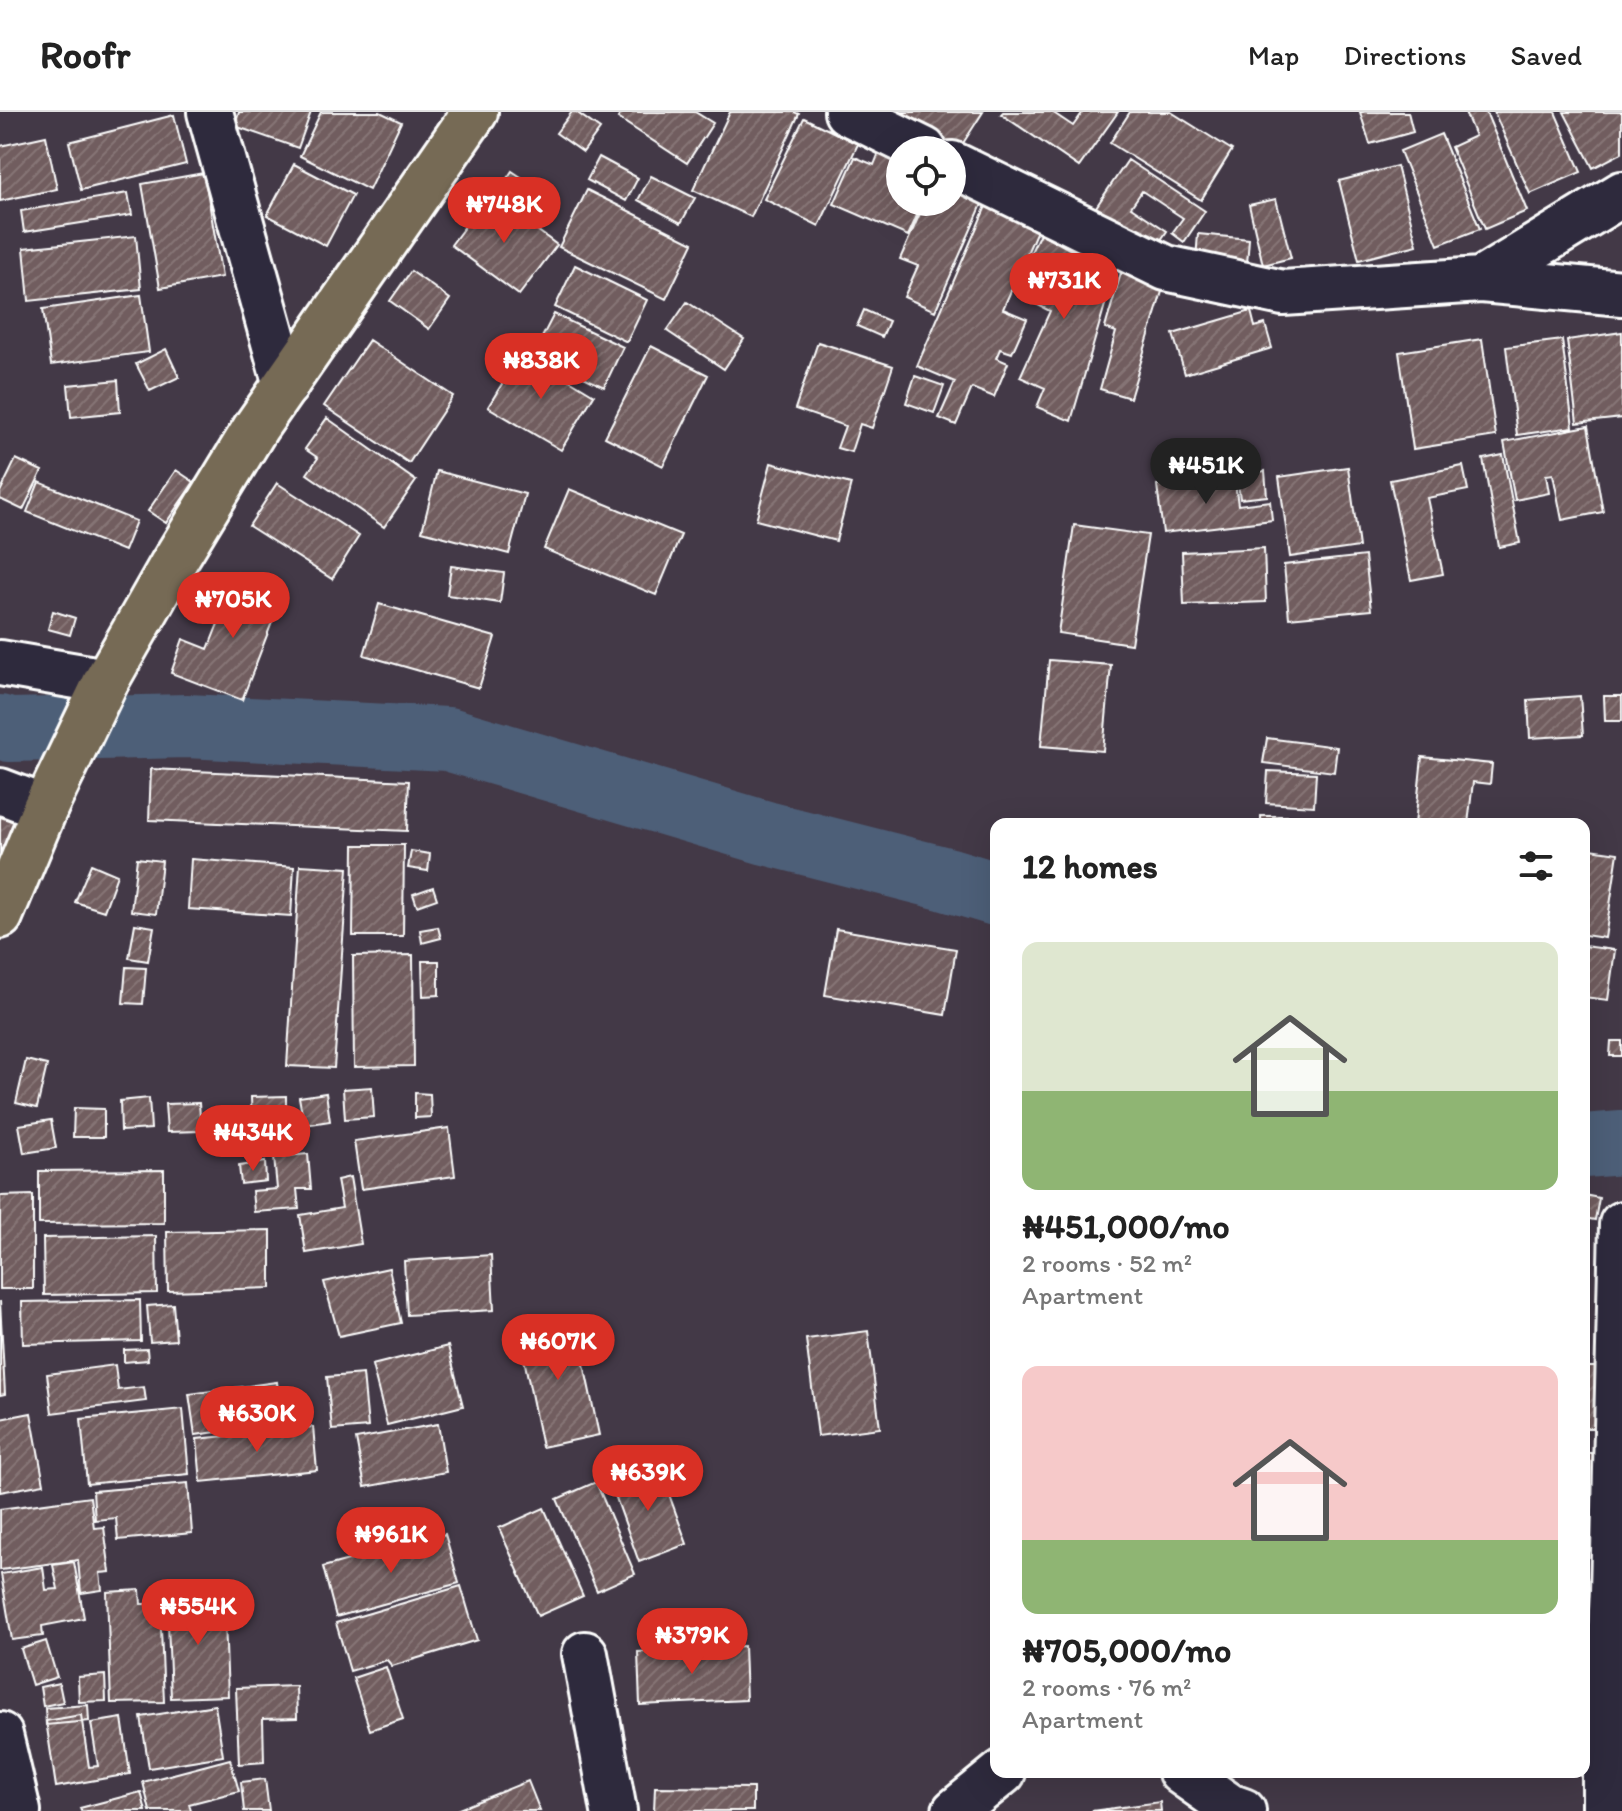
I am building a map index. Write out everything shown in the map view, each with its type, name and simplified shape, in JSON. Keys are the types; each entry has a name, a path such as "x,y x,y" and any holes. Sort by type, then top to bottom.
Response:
{"main road":[{"path":"0,916 45,808 100,692 210,502 256,427 475,112"}],"street":[{"path":"210,112 286,385"},
{"path":"847,112 896,136"},
{"path":"966,171 1166,268 1283,293 1481,280 1622,293"},
{"path":"1481,280 1622,194"},
{"path":"0,663 100,692"},
{"path":"0,791 45,808"},
{"path":"1605,1811 1622,1224"},
{"path":"585,1654 614,1811"},
{"path":"0,1735 18,1811"},
{"path":"955,1811 996,1778"},
{"path":"1189,1778 1229,1806 1243,1811"}],"building":[{"path":"239,112 311,112 298,148 235,126"},
{"path":"321,112 380,112 401,122 369,190 300,156"},
{"path":"572,112 600,129 583,152 556,133"},
{"path":"622,112 695,112 713,123 687,163 618,118"},
{"path":"730,112 799,114 751,217 693,190"},
{"path":"896,112 983,112 966,139 966,136 934,136"},
{"path":"1052,112 1073,126 1083,112 1118,112 1079,167 1001,114"},
{"path":"1130,112 1171,112 1232,150 1201,200 1110,143"},
{"path":"1360,112 1408,112 1413,132 1370,144"},
{"path":"1465,112 1486,112 1527,211 1485,229 1451,147 1475,136"},
{"path":"1494,112 1555,112 1581,172 1530,194"},
{"path":"1564,112 1622,112 1622,153 1593,168"},
{"path":"174,115 186,164 81,190 69,142"},
{"path":"804,118 858,144 819,226 764,199"},
{"path":"1441,134 1480,229 1438,245 1400,151"},
{"path":"46,136 57,189 0,201 0,146"},
{"path":"880,150 886,153 886,216 917,216 908,236 834,204 855,157 874,165"},
{"path":"599,157 638,178 626,201 587,180"},
{"path":"1128,160 1205,211 1184,242 1172,233 1183,218 1142,191 1131,207 1167,231 1152,253 1092,213"},
{"path":"294,164 353,195 326,246 267,215"},
{"path":"1397,166 1417,245 1359,260 1339,181"},
{"path":"512,171 539,189 525,210 498,192"},
{"path":"204,173 222,277 160,288 142,184"},
{"path":"651,176 695,198 681,223 638,200"},
{"path":"587,190 693,243 666,299 559,247"},
{"path":"128,193 132,215 24,232 21,211"},
{"path":"489,194 557,245 519,295 451,245"},
{"path":"966,195 983,202 935,311 904,297 918,266 900,259 919,216 966,216"},
{"path":"1276,199 1291,258 1263,265 1249,205"},
{"path":"986,206 1038,228 1003,309 1027,319 1012,353 1000,349 996,358 1008,363 994,397 972,388 956,425 939,418 955,382 917,366"},
{"path":"1040,233 1114,274 1071,421 1037,407 1045,388 1020,377 1050,311 1036,304 1041,293 1017,282"},
{"path":"1198,234 1249,239 1247,264 1196,259"},
{"path":"136,236 141,289 29,301 24,248"},
{"path":"575,265 647,300 627,342 555,307"},
{"path":"411,271 450,299 429,329 390,301"},
{"path":"1121,273 1164,285 1130,398 1100,389 1116,332 1105,328"},
{"path":"141,295 149,352 51,365 43,309"},
{"path":"687,302 744,339 724,369 667,331"},
{"path":"864,310 889,321 882,337 857,326"},
{"path":"1251,311 1255,327 1265,324 1272,348 1185,374 1173,334"},
{"path":"554,314 623,347 604,387 534,353"},
{"path":"1622,332 1622,418 1577,423 1567,340"},
{"path":"1482,339 1496,436 1413,449 1399,352"},
{"path":"369,340 453,396 409,463 324,406"},
{"path":"1562,340 1573,427 1517,435 1506,347"},
{"path":"818,342 893,366 872,428 860,424 851,452 837,448 845,426 795,409"},
{"path":"651,346 708,375 663,466 605,437"},
{"path":"166,349 179,377 150,391 136,364"},
{"path":"522,351 594,395 561,450 488,407"},
{"path":"915,376 944,386 934,413 906,403"},
{"path":"118,380 120,412 71,417 68,385"},
{"path":"327,418 416,481 384,527 307,474 318,458 305,449"},
{"path":"1588,426 1603,512 1562,520 1553,474 1546,475 1549,493 1515,500 1504,442"},
{"path":"1503,455 1520,543 1499,547 1483,459"},
{"path":"16,459 42,471 23,510 0,499 0,492"},
{"path":"771,463 851,484 836,541 756,520"},
{"path":"1463,466 1468,490 1427,498 1443,574 1411,580 1390,480"},
{"path":"1348,467 1359,547 1290,557 1279,477"},
{"path":"176,470 194,482 166,523 148,511"},
{"path":"437,471 525,494 509,554 422,531"},
{"path":"1265,471 1267,496 1240,499 1237,475"},
{"path":"1234,476 1238,505 1270,501 1272,520 1163,533 1157,485"},
{"path":"39,482 136,521 124,551 27,512"},
{"path":"277,483 359,536 332,579 249,526"},
{"path":"569,489 681,535 656,595 544,549"},
{"path":"1074,525 1148,535 1131,644 1058,633"},
{"path":"1264,548 1266,602 1184,605 1182,552"},
{"path":"1365,556 1371,610 1289,618 1284,565"},
{"path":"451,566 504,573 500,603 447,595"},
{"path":"238,573 284,591 242,700 171,673 183,639 208,649"},
{"path":"379,604 495,637 479,688 364,655"},
{"path":"53,611 75,618 70,635 48,629"},
{"path":"1049,660 1111,665 1103,751 1041,746"},
{"path":"1580,696 1583,735 1530,738 1528,700"},
{"path":"1604,696 1622,696 1622,721 1605,721"},
{"path":"1267,738 1337,747 1334,772 1263,763"},
{"path":"1422,757 1492,764 1490,784 1473,782 1469,818 1416,818"},
{"path":"151,769 409,781 407,831 149,820"},
{"path":"1268,771 1316,773 1314,806 1266,803"},
{"path":"0,812 19,817 0,892"},
{"path":"1261,816 1321,816 1321,818"},
{"path":"354,845 404,845 403,936 353,936"},
{"path":"1590,849 1618,853 1605,938 1590,936"},
{"path":"411,851 430,854 428,871 408,868"},
{"path":"137,858 162,861 156,914 131,911"},
{"path":"191,859 294,867 291,916 188,909"},
{"path":"91,864 117,875 104,911 75,902"},
{"path":"300,865 348,868 334,1068 287,1066"},
{"path":"433,887 437,899 417,906 413,894"},
{"path":"135,924 154,927 148,961 129,958"},
{"path":"438,927 441,938 422,943 420,930"},
{"path":"836,929 956,949 945,1015 825,995"},
{"path":"1590,947 1615,950 1608,1000 1590,998"},
{"path":"413,955 414,1066 354,1067 353,956"},
{"path":"422,961 439,961 439,995 423,996"},
{"path":"126,967 146,968 143,1004 123,1003"},
{"path":"1611,1041 1622,1041 1622,1056 1610,1056"},
{"path":"26,1060 47,1065 37,1108 16,1103"},
{"path":"372,1087 374,1117 345,1119 343,1089"},
{"path":"326,1093 330,1121 304,1125 299,1097"},
{"path":"415,1093 430,1094 431,1117 415,1118"},
{"path":"286,1096 286,1124 252,1125 251,1097"},
{"path":"149,1098 151,1129 121,1131 120,1101"},
{"path":"199,1103 201,1131 167,1132 165,1104"},
{"path":"74,1108 104,1109 104,1137 73,1137"},
{"path":"51,1120 56,1148 24,1153 19,1125"},
{"path":"449,1128 455,1176 361,1189 354,1141"},
{"path":"308,1154 311,1189 297,1189 299,1209 254,1212 252,1191 277,1189 274,1157"},
{"path":"265,1162 266,1181 241,1184 239,1166"},
{"path":"164,1170 164,1223 39,1224 39,1171"},
{"path":"350,1177 361,1244 306,1253 300,1215 342,1208 337,1180"},
{"path":"33,1195 33,1289 0,1289 0,1196"},
{"path":"1590,1196 1599,1198 1595,1220 1590,1219"},
{"path":"271,1230 271,1288 168,1291 167,1232"},
{"path":"156,1236 157,1293 44,1295 43,1238"},
{"path":"491,1255 494,1310 407,1315 404,1261"},
{"path":"389,1268 401,1323 339,1336 324,1282"},
{"path":"140,1300 141,1341 23,1344 22,1302"},
{"path":"0,1301 5,1394 0,1395"},
{"path":"173,1304 176,1340 150,1342 147,1306"},
{"path":"574,1317 599,1435 542,1447 518,1329"},
{"path":"868,1331 880,1428 818,1436 806,1339"},
{"path":"448,1346 463,1406 387,1425 372,1365"},
{"path":"147,1349 148,1360 124,1362 124,1350"},
{"path":"115,1365 118,1390 144,1387 146,1401 52,1413 47,1374"},
{"path":"1590,1367 1605,1367 1606,1428 1590,1428"},
{"path":"363,1374 368,1427 332,1430 327,1377"},
{"path":"277,1382 282,1423 195,1435 189,1394"},
{"path":"183,1409 189,1474 87,1484 81,1419"},
{"path":"31,1413 44,1484 0,1492 0,1419"},
{"path":"438,1424 446,1472 365,1487 356,1439"},
{"path":"313,1427 317,1470 201,1482 197,1439"},
{"path":"1590,1453 1599,1453 1598,1523 1590,1523"},
{"path":"658,1464 687,1544 639,1562 610,1481"},
{"path":"596,1482 635,1574 597,1591 557,1499"},
{"path":"188,1483 192,1533 118,1540 116,1518 95,1520 93,1491"},
{"path":"90,1497 94,1528 104,1527 110,1572 100,1573 102,1590 81,1593 78,1560 0,1570 0,1509"},
{"path":"544,1508 583,1596 538,1616 499,1528"},
{"path":"445,1534 459,1583 336,1617 323,1567"},
{"path":"74,1562 84,1618 42,1626 43,1636 12,1640 1,1574 43,1567 46,1590 58,1589 53,1565"},
{"path":"461,1586 477,1640 392,1666 387,1660 350,1671 336,1623"},
{"path":"140,1590 141,1604 160,1604 164,1702 111,1703 107,1592"},
{"path":"224,1595 228,1696 171,1698 167,1598"},
{"path":"46,1641 57,1677 32,1685 21,1649"},
{"path":"744,1646 746,1700 640,1705 638,1652"},
{"path":"386,1667 403,1719 370,1730 353,1678"},
{"path":"105,1675 106,1701 79,1702 78,1677"},
{"path":"59,1683 63,1702 43,1706 40,1687"},
{"path":"296,1686 297,1718 263,1719 264,1762 239,1764 236,1688"},
{"path":"88,1705 89,1721 46,1725 45,1708"},
{"path":"215,1705 223,1756 149,1768 141,1717"},
{"path":"81,1715 89,1767 98,1766 91,1723 122,1718 130,1774 56,1787 46,1721"},
{"path":"230,1759 239,1791 189,1804 191,1811 150,1811 143,1782"},
{"path":"265,1779 269,1811 244,1811 241,1782"},
{"path":"528,1781 540,1811 454,1811"},
{"path":"655,1787 753,1788 753,1811 654,1811"},
{"path":"141,1792 146,1811 81,1811 80,1808"},
{"path":"1160,1802 1161,1811 1091,1811"}],"waterway":[{"path":"0,727 9,730 187,726 448,739 766,833 990,892"},
{"path":"1590,1146 1622,1143"}]}
